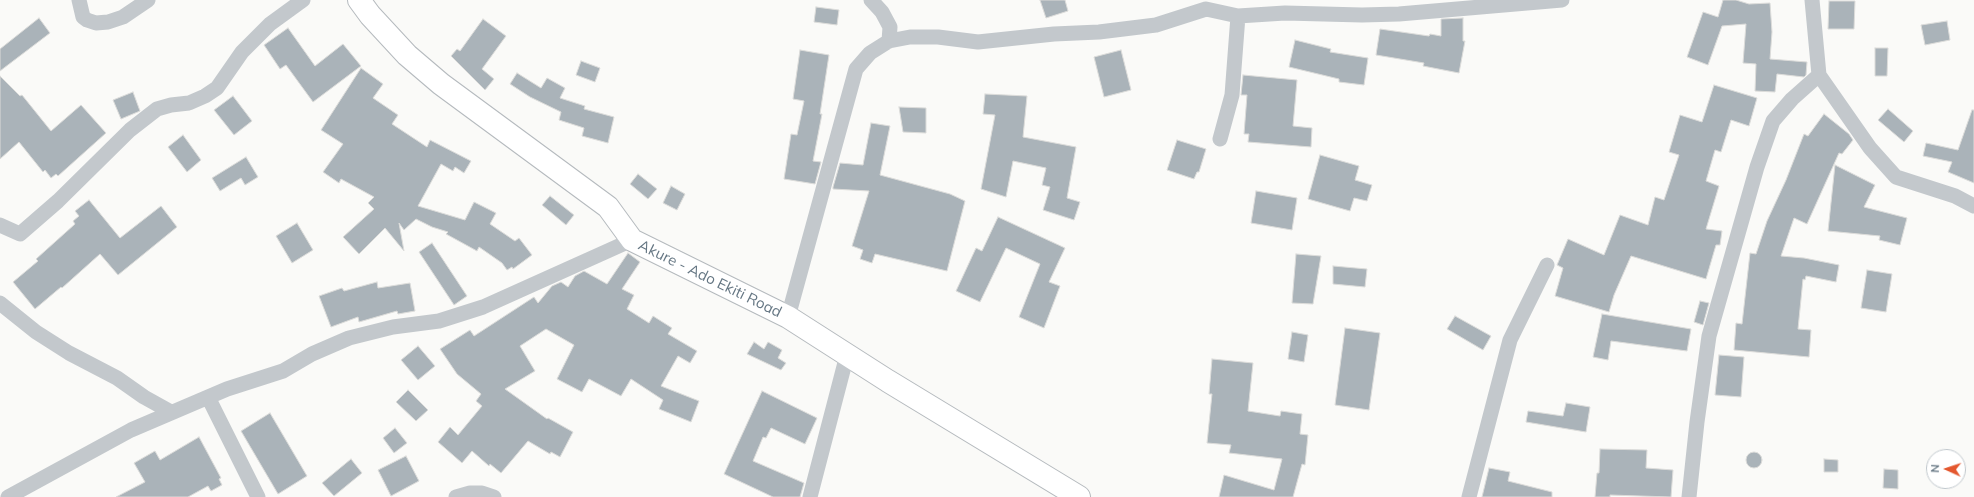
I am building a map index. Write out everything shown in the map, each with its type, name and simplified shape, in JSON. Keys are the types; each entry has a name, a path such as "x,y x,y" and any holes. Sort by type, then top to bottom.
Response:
{"main road":[{"name":"Akure - Ado Ekiti Road","path":"359,0 370,15 407,54 441,84 608,207 632,240 788,317 847,355 1079,497"}],"street":[{"path":"78,0 84,17 87,20 108,22 123,17 148,0"},
{"path":"0,225 20,234 58,201 130,130 157,109 171,105 189,103 205,96 217,88 242,52 270,24 303,0"},
{"path":"871,0 882,12 890,27 889,41"},
{"path":"788,317 856,69 870,53 889,41 910,37 938,37 978,42 1054,34 1099,32 1156,26 1206,9 1238,16 1285,13 1362,15 1399,14 1562,0"},
{"path":"1812,0 1819,75 1870,148 1896,177 1955,196 1974,206"},
{"path":"1220,139 1232,95 1238,16"},
{"path":"1689,497 1697,422 1709,336 1756,167 1773,121 1792,99 1819,75"},
{"path":"8,497 131,430 227,389 283,371 312,354 349,338 393,327 439,321 483,307 632,240"},
{"path":"1469,497 1510,340 1547,265"},
{"path":"0,303 36,332 69,353 117,378 144,397 171,412"},
{"path":"810,497 847,355"},
{"path":"208,397 258,497"},
{"path":"456,497 470,493 482,493 494,497"}],"building":[{"path":"1040,0 1065,0 1068,11 1046,18"},
{"path":"1723,0 1736,0 1749,4 1770,3 1772,32 1770,59 1807,62 1806,75 1804,77 1777,74 1775,92 1755,91 1756,64 1743,63 1746,24 1722,26 1708,65 1687,57 1703,12 1718,17"},
{"path":"1829,1 1855,1 1854,29 1828,29"},
{"path":"816,7 839,10 837,25 814,22"},
{"path":"39,18 50,33 0,71 0,49"},
{"path":"1463,18 1463,41 1465,41 1459,73 1423,66 1424,63 1376,55 1380,29 1429,36 1430,34 1441,36 1441,19"},
{"path":"483,19 506,36 482,69 494,79 485,90 451,56 457,49 460,51"},
{"path":"1947,21 1950,40 1925,45 1921,25"},
{"path":"288,28 315,66 343,44 361,66 313,102 286,65 280,69 264,45"},
{"path":"1295,40 1331,49 1330,52 1368,58 1364,85 1339,82 1339,79 1289,67"},
{"path":"1875,48 1888,48 1887,76 1875,76"},
{"path":"800,50 829,55 820,114 822,114 813,161 821,162 815,184 784,179 791,134 797,135 804,101 793,99"},
{"path":"1121,50 1131,90 1104,97 1094,57"},
{"path":"581,61 600,68 595,82 576,75"},
{"path":"361,68 383,84 373,98 398,115 392,124 427,147 430,140 471,161 464,173 455,167 453,171 441,164 418,206 465,220 474,202 496,213 490,224 515,241 519,238 532,255 513,269 512,267 507,270 502,263 479,247 477,251 446,234 448,232 432,227 416,219 404,230 399,223 404,251 385,228 359,254 343,237 374,209 368,203 374,197 341,179 339,183 323,172 343,144 321,130"},
{"path":"517,73 541,88 547,78 565,88 560,98 585,106 584,109 614,117 608,143 582,136 584,128 559,120 561,112 530,97 510,84"},
{"path":"1243,75 1297,80 1293,126 1312,128 1311,147 1248,142 1249,134 1244,134 1247,95 1241,95"},
{"path":"0,76 20,96 22,95 51,131 81,105 106,133 58,176 56,174 51,178 45,170 43,172 19,142 0,159"},
{"path":"1714,85 1757,98 1749,126 1731,120 1721,152 1715,150 1706,181 1719,186 1706,229 1722,231 1720,245 1716,245 1706,279 1631,256 1614,295 1609,312 1555,296 1563,268 1557,265 1568,239 1604,255 1620,215 1648,225 1655,197 1664,200 1679,155 1669,152 1680,115 1702,122"},
{"path":"133,92 140,111 121,119 113,100"},
{"path":"985,94 1027,96 1023,137 1076,147 1067,198 1080,202 1074,220 1043,210 1050,187 1042,185 1046,168 1013,161 1006,197 981,189 995,115 983,114"},
{"path":"233,96 252,121 234,135 214,110"},
{"path":"899,107 926,108 926,133 903,132"},
{"path":"1888,109 1913,131 1904,142 1878,120"},
{"path":"1972,110 1974,110 1974,183 1948,172 1952,162 1923,156 1926,143 1958,150"},
{"path":"1824,114 1849,134 1853,140 1842,154 1839,153 1807,224 1794,218 1781,256 1804,258 1839,265 1836,282 1806,276 1805,280 1803,279 1798,329 1811,330 1809,357 1734,350 1736,323 1742,324 1750,253 1756,254 1767,221 1786,180 1804,134 1808,136"},
{"path":"871,123 890,126 880,175 950,194 965,201 947,271 875,254 872,263 860,259 863,250 852,246 869,191 833,189 833,187 840,163 863,165"},
{"path":"183,135 201,160 187,172 168,147"},
{"path":"1177,140 1206,149 1199,172 1197,172 1194,179 1167,170"},
{"path":"1320,155 1359,166 1355,180 1372,185 1367,201 1354,198 1350,211 1308,199"},
{"path":"246,157 258,177 245,185 241,178 220,191 212,178"},
{"path":"1835,165 1875,185 1864,207 1907,218 1900,245 1879,240 1880,236 1828,231"},
{"path":"638,174 657,189 648,199 630,184"},
{"path":"671,186 685,194 677,210 663,203"},
{"path":"1256,191 1297,198 1292,230 1251,223"},
{"path":"550,196 574,215 566,225 542,205"},
{"path":"89,200 120,238 161,206 177,227 118,275 100,254 62,288 61,287 35,309 13,282 38,261 36,259 75,224 73,221 79,216 75,211"},
{"path":"998,217 1065,248 1049,282 1060,286 1044,328 1019,317 1040,264 1006,248 980,302 956,291 976,248 982,251"},
{"path":"297,223 313,250 292,263 276,236"},
{"path":"432,243 467,296 454,305 419,252"},
{"path":"628,253 640,262 622,289 634,295 627,309 649,323 653,316 672,328 668,334 697,351 690,363 678,356 661,386 699,401 691,422 659,409 663,400 631,379 621,396 589,379 582,392 557,379 574,345 546,329 520,346 535,371 505,389 547,419 548,418 573,432 560,457 551,452 550,454 528,441 501,473 490,464 489,466 472,451 462,463 438,442 450,427 458,435 482,406 476,401 481,394 457,374 440,349 470,330 474,336 534,297 538,303 552,286 561,282 568,287 575,276 584,271 607,284"},
{"path":"1296,254 1321,256 1313,304 1292,303"},
{"path":"1333,266 1367,269 1365,287 1333,284"},
{"path":"1867,270 1892,274 1886,312 1861,308"},
{"path":"377,282 378,288 410,283 415,311 398,314 397,311 359,322 358,317 331,327 319,296 342,288 344,291"},
{"path":"1700,301 1709,303 1703,325 1694,322"},
{"path":"1602,314 1691,329 1687,351 1611,341 1608,360 1593,357"},
{"path":"1455,316 1491,336 1483,350 1447,329"},
{"path":"1345,328 1380,333 1369,410 1335,405"},
{"path":"1292,332 1308,335 1304,362 1288,359"},
{"path":"754,342 764,349 768,342 782,350 778,358 786,363 781,370 747,354"},
{"path":"418,346 435,366 418,380 401,360"},
{"path":"1719,355 1744,357 1741,397 1715,395"},
{"path":"1212,359 1253,363 1248,411 1280,416 1281,411 1302,414 1300,434 1308,435 1305,465 1302,464 1293,497 1219,497 1224,475 1274,490 1282,459 1229,453 1231,445 1207,443 1212,394 1209,394"},
{"path":"408,390 428,410 416,421 396,402"},
{"path":"762,391 817,418 805,444 771,428 766,438 763,437 753,461 804,483 800,497 773,497 724,474"},
{"path":"1566,403 1590,407 1586,432 1526,422 1528,411 1563,416"},
{"path":"270,413 307,476 278,494 241,431"},
{"path":"395,428 407,443 394,453 383,438"},
{"path":"199,437 221,478 219,479 222,485 211,491 208,486 188,497 116,497 145,482 134,463 155,451 160,460"},
{"path":"1600,449 1647,450 1646,468 1673,470 1671,497 1610,495 1610,497 1595,497 1597,473 1599,473"},
{"path":"1754,452 1760,454 1762,460 1760,466 1754,468 1748,466 1746,460 1748,454"},
{"path":"406,456 419,481 391,496 378,470"},
{"path":"351,459 362,473 334,496 322,483"},
{"path":"1824,459 1838,460 1838,472 1824,472"},
{"path":"1489,468 1510,472 1508,481 1552,492 1552,497 1482,497"},
{"path":"1884,469 1898,470 1898,489 1883,488"}]}
